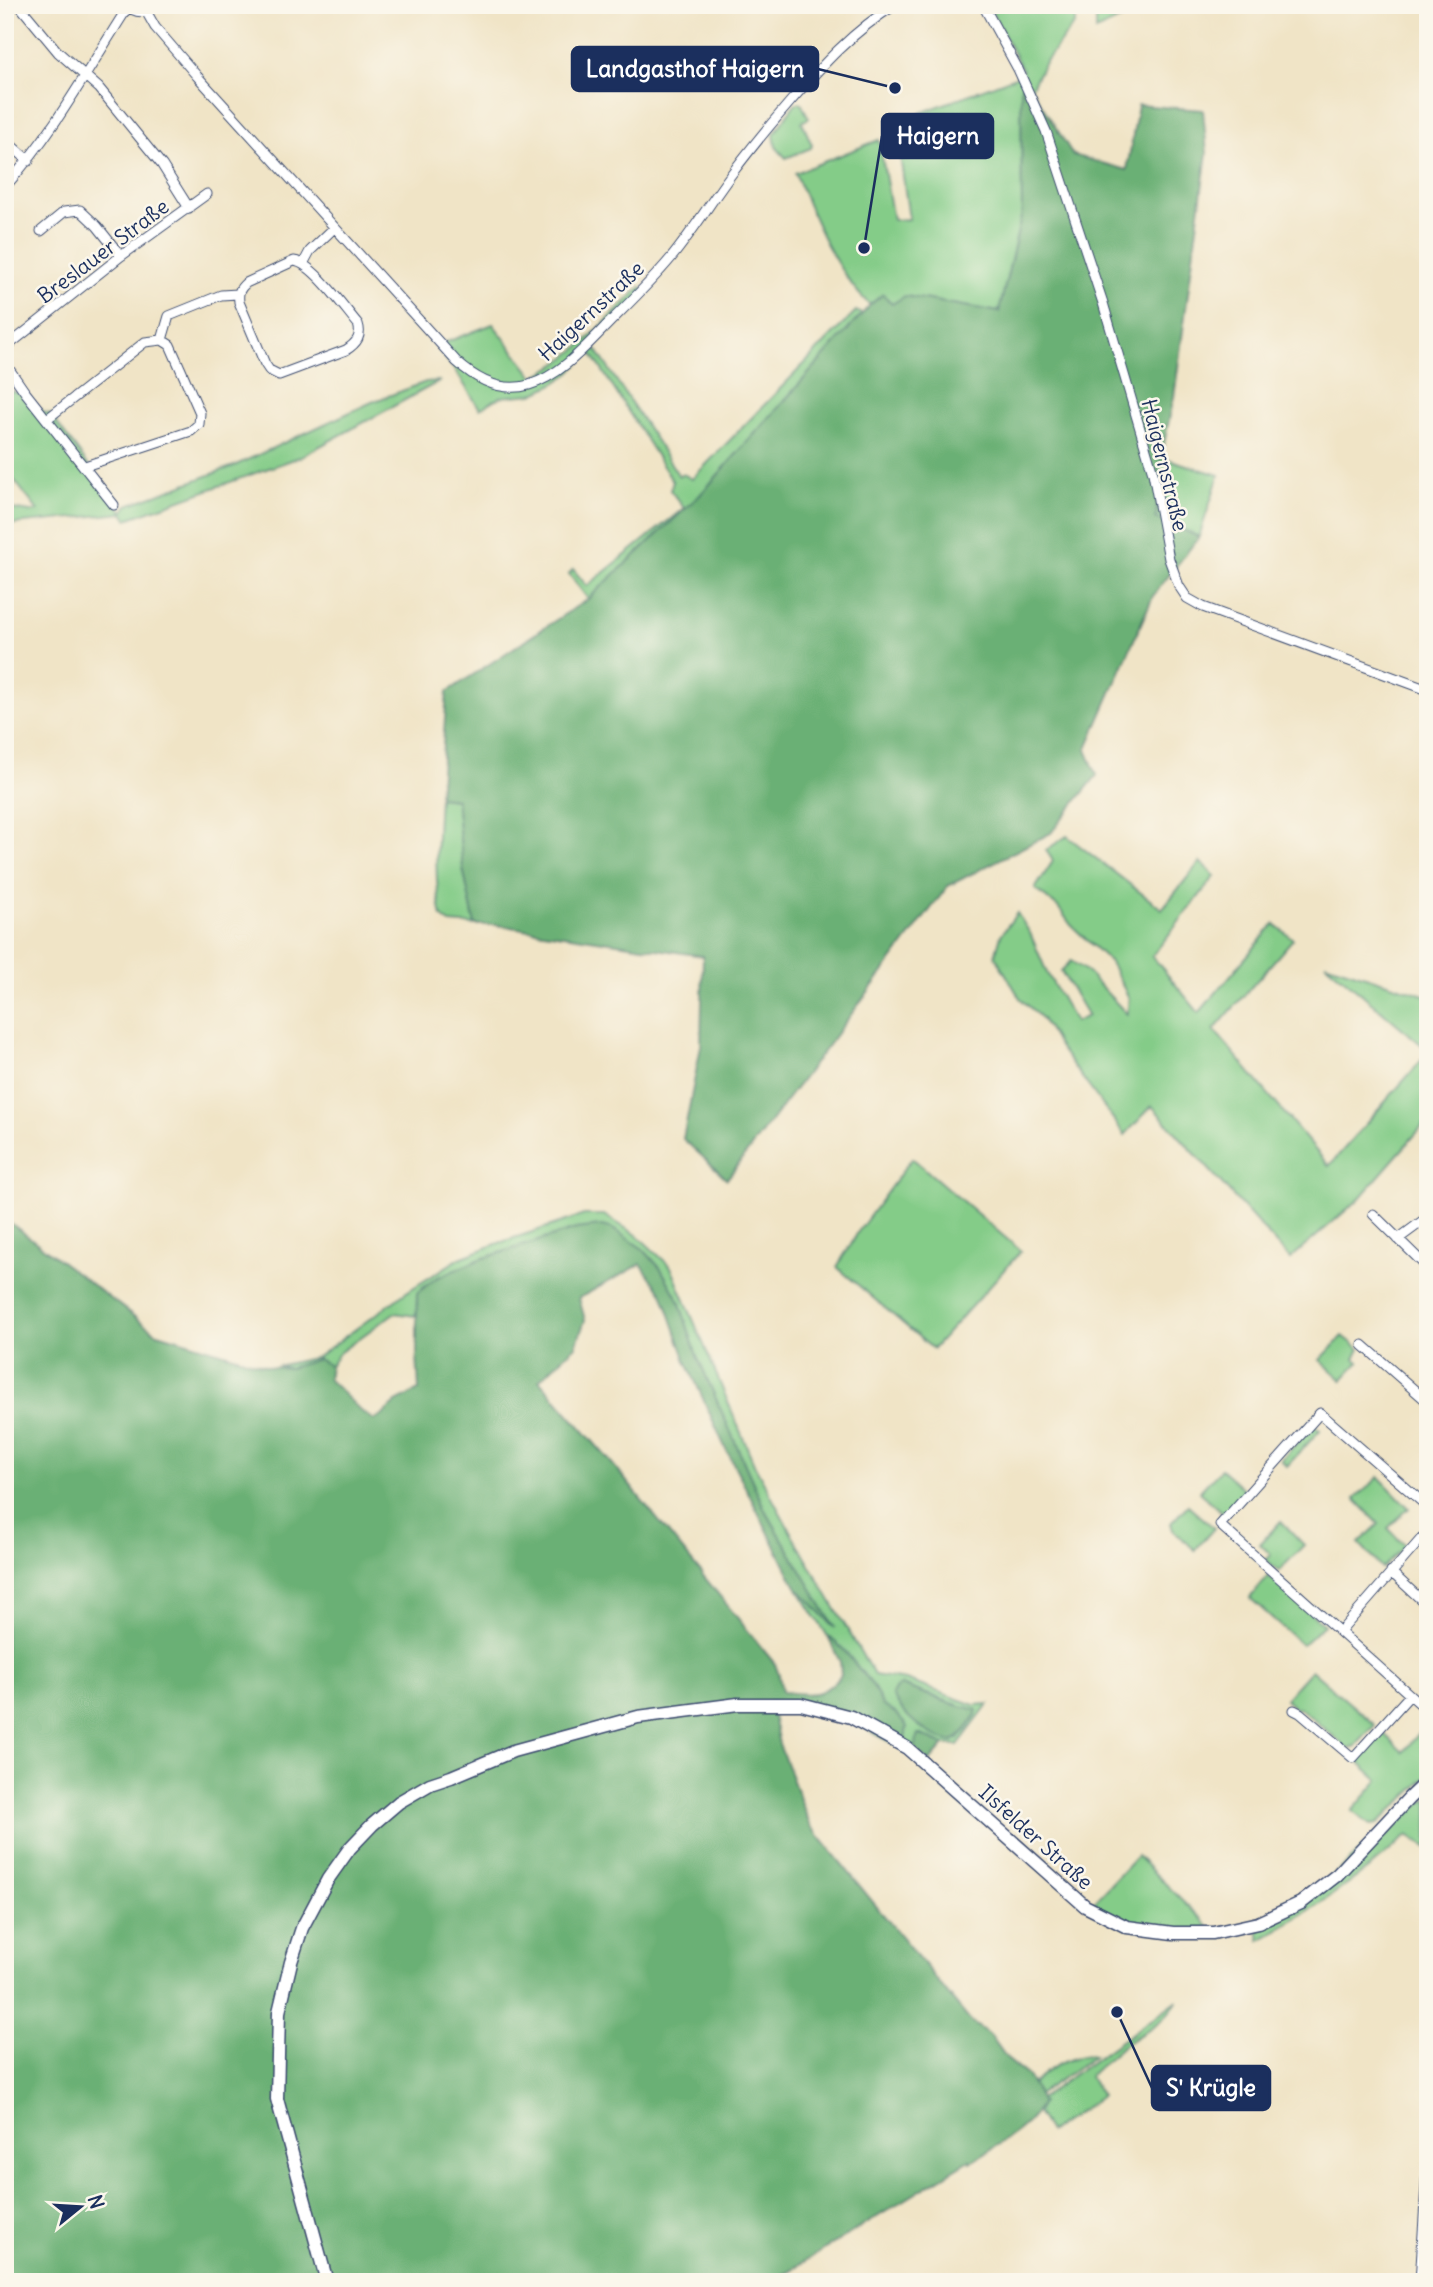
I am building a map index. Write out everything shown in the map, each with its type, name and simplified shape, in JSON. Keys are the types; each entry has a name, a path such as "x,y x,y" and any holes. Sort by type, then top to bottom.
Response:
{"main road":[{"name":"Ilsfelder Straße","path":"327,2282 277,2099 279,2012 302,1928 328,1879 350,1848 372,1825 399,1802 430,1784 513,1751 638,1717 738,1704 801,1704 850,1717 907,1748 1085,1906 1127,1927 1173,1933 1213,1933 1258,1923 1301,1903 1337,1875 1428,1780"},
{"name":"Ilsfelder Straße","path":"1381,1829 1428,1790"}],"street":[{"name":"Breslauer Straße","path":"19,5 58,52 99,88 162,165 189,208"},
{"name":"Haigernstraße","path":"128,6 134,11 149,8 156,26 197,76 457,362 472,375 492,385 508,387 527,385 565,366 652,281 733,171 829,58 859,29 895,5"},
{"name":"Haigernstraße","path":"983,5 1018,69 1046,131 1103,303 1153,473 1169,559 1179,586 1187,598 1203,607 1428,690"},
{"path":"5,187 29,161 56,124 128,6"},
{"path":"5,140 29,161"},
{"name":"Breslauer Straße","path":"5,348 121,256 207,194"},
{"path":"41,231 64,212 80,210 121,256"},
{"path":"303,264 310,251 334,228"},
{"path":"294,261 303,264 358,324 359,338 346,350 285,374 274,374 265,365 238,294 246,283 294,261"},
{"path":"162,340 169,316 221,295 238,294"},
{"path":"47,419 145,342 162,340 170,345 200,413 199,424 191,430 85,466"},
{"path":"5,363 114,505"},
{"path":"1373,1214 1428,1268"},
{"path":"1398,1239 1428,1217"},
{"path":"1363,1345 1428,1402"},
{"path":"1427,1711 1220,1525 1320,1413 1428,1507"},
{"path":"1340,1632 1428,1531"},
{"path":"1391,1572 1428,1606"},
{"path":"1294,1710 1353,1758 1410,1695"},
{"path":"1420,2282 1428,2152"}],"green space":[{"path":"988,5 1076,5 1075,23 1043,65 1031,88 1021,86 1022,213 999,312 906,296 892,304 883,294 870,305 857,292 836,260 817,225 795,173 879,140 893,220 909,219 899,148 929,135 920,113 1018,76 1023,71"},
{"path":"1096,5 1151,5 1096,31"},
{"path":"1021,86 1031,88 1073,155 1127,170 1138,105 1203,110 1207,153 1174,397 1161,457 1156,518 1199,537 1153,596 1086,750 1097,775 1051,833 948,886 727,1179 683,1139 701,1046 703,956 497,925 475,925 463,868 456,799 439,797 447,692 588,599 700,495 870,305 883,294 892,304 905,296 999,312 1022,213"},
{"path":"796,103 801,103 809,118 802,122 812,145 811,148 786,158 776,147 774,134"},
{"path":"641,287 646,292 594,346 679,476 683,474 692,479 856,311 862,314 700,495 588,599 569,574 573,569 587,586 684,508 670,490 673,482 590,351 570,373 552,385 533,394 500,397 480,409 436,346 493,324 534,377 578,348"},
{"path":"440,381 300,457 127,519 123,513 5,525 5,508 38,511 5,468 5,390 21,393 45,413 50,414 123,512 128,505 234,466 372,402 426,382"},
{"path":"1161,457 1219,475 1199,537 1156,518"},
{"path":"439,797 456,799 463,868 475,925 450,923 442,917 437,872"},
{"path":"1067,836 1162,909 1200,862 1215,876 1152,956 1199,1013 1274,924 1293,939 1214,1030 1329,1166 1428,1053 1428,1120 1358,1200 1290,1259 1152,1106 1125,1135 1060,1048 1042,1019 1020,998 995,956 1001,935 1017,913 1075,1022 1088,1016 1061,971 1071,961 1085,970 1127,1014 1129,998 1110,962 1071,925 1058,907 1035,889 1053,861 1046,850"},
{"path":"1325,963 1428,996 1428,1050"},
{"path":"912,1158 1021,1251 933,1349 837,1267 858,1232"},
{"path":"584,1215 604,1215 637,1235 671,1267 755,1466 874,1675 906,1680 974,1705 989,1704 958,1745 944,1745 920,1734 914,1748 906,1750 849,1720 770,1701 865,1722 905,1739 895,1713 882,1705 873,1686 844,1650 827,1635 795,1585 833,1625 764,1508 697,1356 679,1301 661,1269 643,1249 611,1228 601,1226 576,1229 481,1259 436,1278 417,1293 416,1316 394,1313 339,1353 330,1366 318,1359 290,1368 277,1366 317,1357 408,1291 460,1258","holes":["901,1685 972,1710 976,1716 958,1739"]},
{"path":"5,1219 155,1332 270,1367 290,1368 318,1359 330,1366 328,1379 374,1420 396,1402 419,1390 417,1293 436,1278 481,1259 576,1229 601,1226 611,1228 643,1249 661,1269 679,1301 697,1356 764,1508 835,1628 795,1585 723,1443 686,1361 663,1295 641,1264 579,1298 585,1320 576,1346 539,1380 610,1461 775,1664 782,1692 815,1693 827,1688 841,1675 840,1662 827,1635 844,1650 873,1686 882,1705 895,1713 907,1726 905,1740 865,1722 770,1702 779,1744 810,1825 970,2021 991,2036 1008,2060 1028,2076 1042,2103 1036,2113 1011,2136 971,2162 970,2160 771,2282 15,2282 5,2274"},
{"path":"1343,1336 1360,1349 1355,1359 1359,1362 1342,1380 1320,1360"},
{"path":"1314,1425 1320,1430 1287,1466 1281,1460"},
{"path":"1221,1469 1246,1491 1225,1515 1199,1492"},
{"path":"1379,1477 1409,1508 1388,1528 1405,1546 1382,1568 1359,1543 1379,1524 1355,1499"},
{"path":"1188,1505 1214,1528 1195,1550 1173,1530 1171,1523"},
{"path":"1281,1521 1304,1545 1279,1571 1266,1560 1271,1555 1260,1544"},
{"path":"1268,1576 1324,1625 1302,1645 1250,1598"},
{"path":"1311,1670 1375,1725 1354,1748 1347,1748 1299,1707 1295,1708 1285,1699"},
{"path":"901,1685 952,1704 977,1710 974,1719 955,1740 951,1742 942,1739 925,1730 903,1711 892,1695"},
{"path":"1428,1723 1428,1776 1377,1824 1370,1825 1352,1811 1379,1780 1358,1761 1382,1732 1403,1752"},
{"path":"919,1734 944,1745 929,1762 914,1748"},
{"path":"1428,1798 1428,1848 1408,1835 1372,1866 1321,1903 1260,1940 1258,1927 1301,1905 1393,1821 1397,1824"},
{"path":"1137,1856 1214,1931 1127,1925 1090,1906"},
{"path":"1178,2000 1162,2019 1122,2047 1089,2076 1102,2096 1049,2132 1037,2113 1042,2103 1040,2099"},
{"path":"1094,2056 1038,2095 1032,2084 1045,2073 1065,2061"}],"place":[{"name":"Landgasthof Haigern","path":"895,88"},
{"name":"Haigern","path":"864,248"},
{"name":"S' Krügle","path":"1117,2012"}]}
